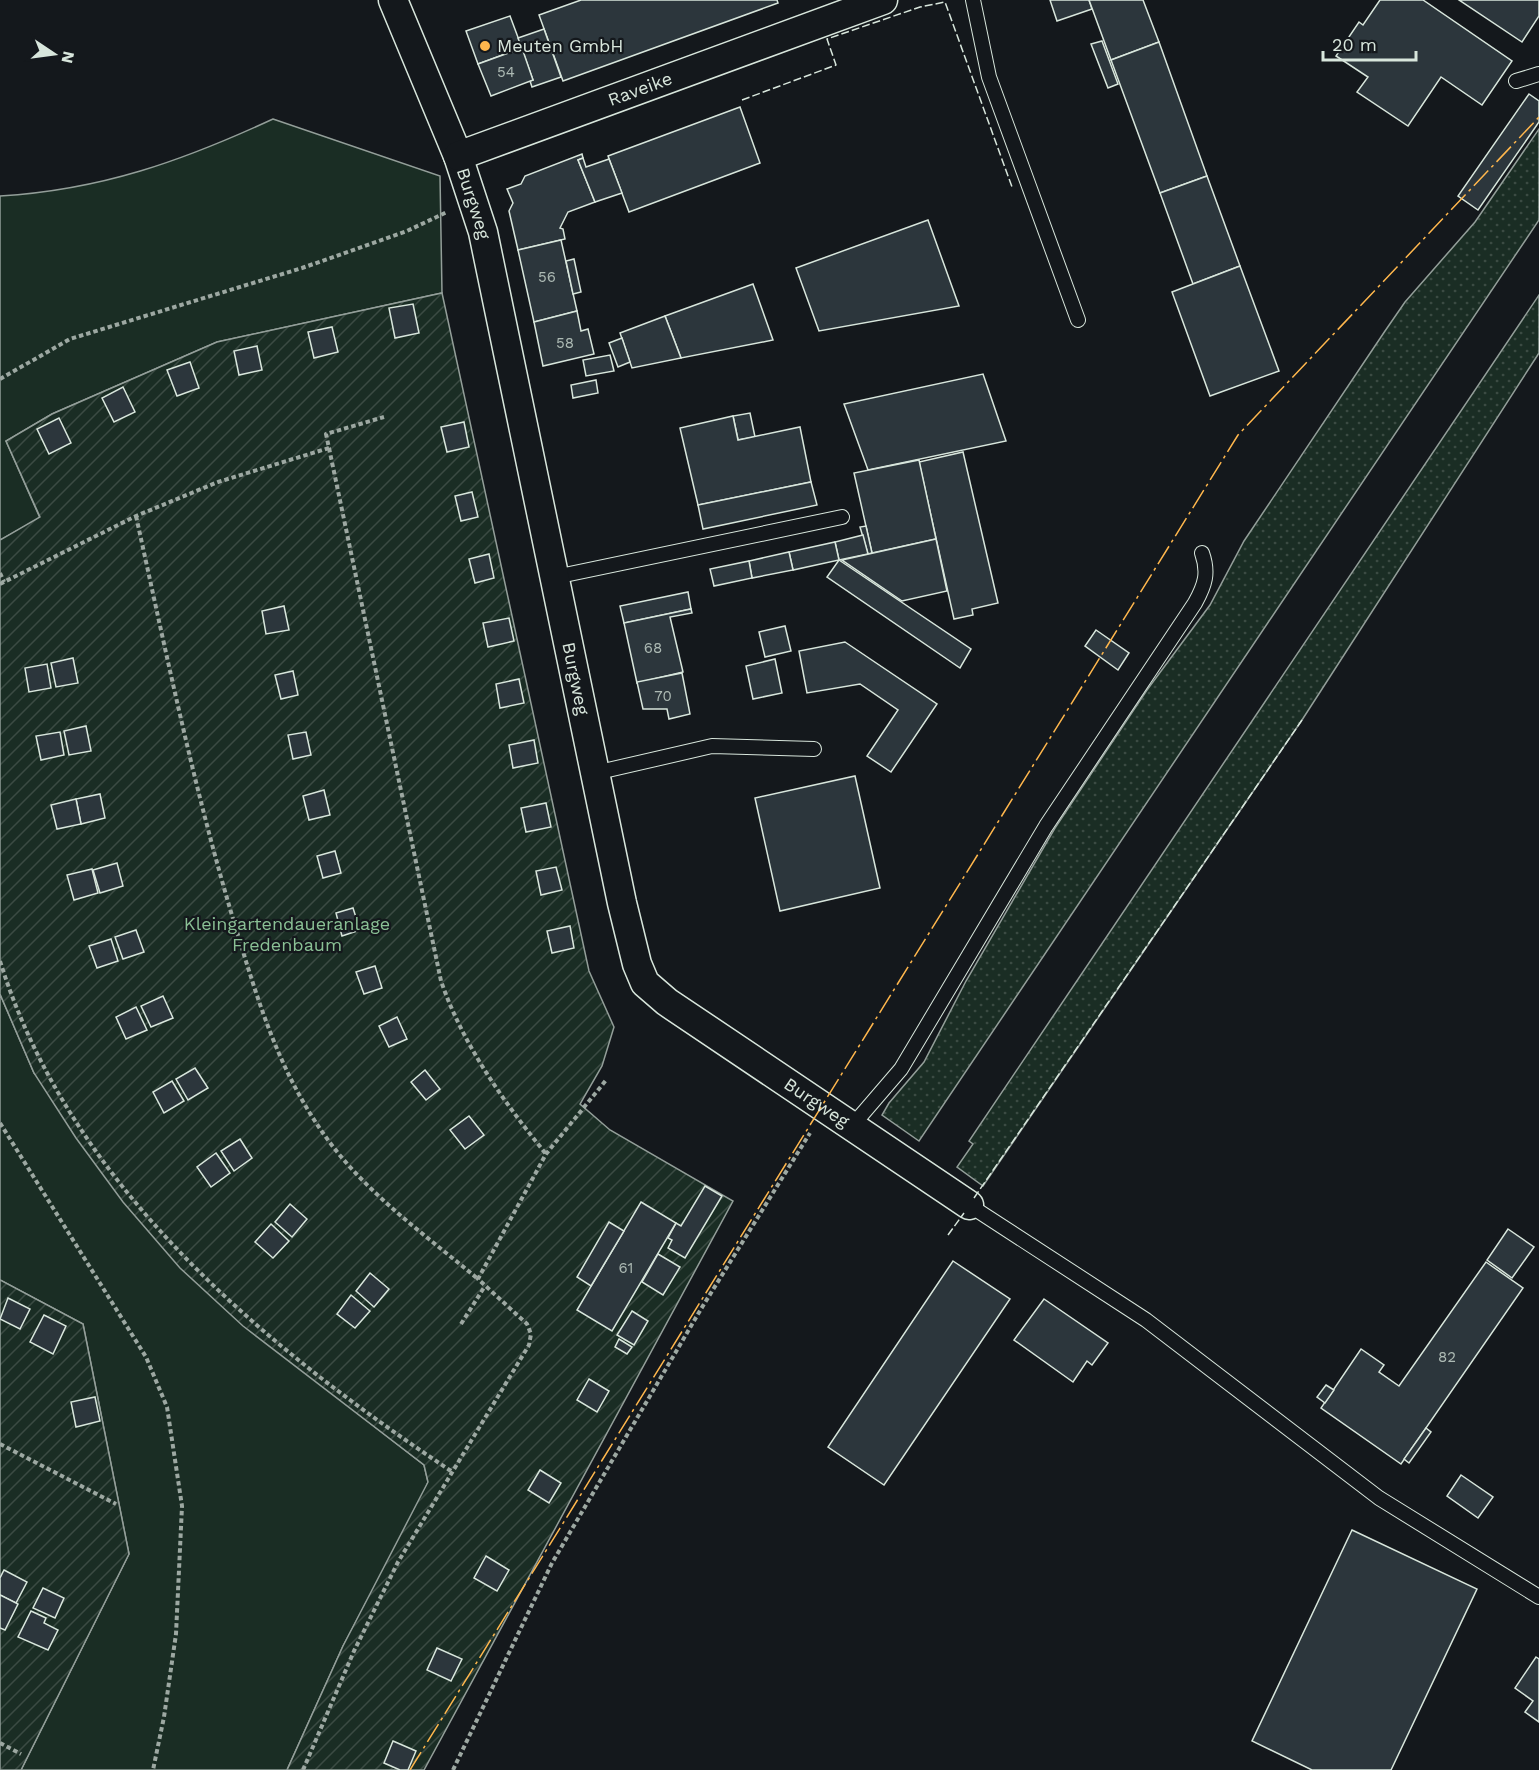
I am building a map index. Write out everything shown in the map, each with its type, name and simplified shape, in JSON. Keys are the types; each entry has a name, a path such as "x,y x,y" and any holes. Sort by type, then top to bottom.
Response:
{"street":[{"name":"Burgweg","path":"393,0 458,156 483,232 630,941 645,983 667,1002 969,1205"},
{"name":"Raveike","path":"458,156 815,11 883,0"}],"lane":[{"path":"973,0 989,76 1078,320"},
{"path":"1516,81 1539,74"},
{"path":"555,577 842,517"},
{"path":"852,1126 901,1069 984,926 1046,826 1195,603 1206,584 1206,565 1202,553"},
{"path":"595,773 712,746 814,749"},
{"path":"969,1205 1146,1320 1379,1498 1539,1597"}],"path":[{"path":"0,380 70,339 302,268 407,231 445,214 472,197"},
{"path":"384,417 326,434 441,981 463,1034 523,1126 546,1154"},
{"path":"0,573 2,583 136,516 218,482 329,448"},
{"path":"136,516 211,844 258,1002 286,1075 335,1150 388,1205 478,1279 527,1324 531,1334 529,1345 398,1562 354,1651 303,1770"},
{"path":"0,961 9,991 41,1063 69,1110 127,1192 186,1260 246,1317 387,1428 451,1471"},
{"path":"478,1279 546,1154 607,1079"},
{"path":"453,1770 552,1563 701,1310 825,1107"},
{"path":"0,1123 146,1357 167,1407 182,1506 176,1634 164,1717 153,1770"},
{"path":"461,1324 486,1286"},
{"path":"0,1444 116,1504"},
{"path":"0,1743 21,1754"}],"green space":[{"path":"273,119 440,176 442,293 217,342 52,414 6,441 40,518 0,540 0,196 72,187 140,171 206,148"},
{"path":"1539,129 1539,220 919,1141 882,1115 889,1103 924,1062 966,981 1055,828 1147,690 1210,605 1244,541 1405,302 1475,222"},
{"name":"Kleingartendaueranlage Fredenbaum","path":"442,293 589,971 614,1027 602,1066 580,1104 610,1130 733,1201 424,1770 287,1770 343,1646 428,1482 424,1465 243,1326 180,1268 123,1202 76,1138 34,1073 0,994 0,540 40,517 6,441 52,414 217,342"},
{"path":"1539,295 1539,353 1302,720 983,1186 957,1167 973,1144 969,1141"},
{"path":"0,994 34,1073 334,1395 424,1465 428,1482 423,1496 343,1646 287,1770 21,1770 129,1554 83,1324 0,1280"},
{"path":"0,1280 83,1324 129,1554 21,1770 0,1770"}],"building":[{"path":"581,0 777,0 778,3 563,81 539,15"},
{"path":"1050,0 1089,0 1092,9 1057,21"},
{"path":"1089,0 1143,0 1159,42 1111,60"},
{"path":"1380,0 1423,0 1512,61 1482,105 1441,77 1408,126 1357,92 1368,77 1336,56 1359,22 1363,25"},
{"path":"1459,0 1539,0 1539,16 1522,42"},
{"path":"510,16 522,48 478,64 466,31"},
{"path":"544,29 561,77 532,87 530,81 533,80 518,38"},
{"path":"1102,41 1118,84 1108,88 1091,44"},
{"path":"1159,42 1207,176 1160,193 1111,60"},
{"path":"522,48 533,80 491,96 478,64"},
{"path":"1529,94 1539,101 1539,122 1478,210 1458,196"},
{"path":"740,107 760,163 629,212 608,156"},
{"path":"582,154 583,158 578,160 595,202 568,212 560,228 563,229 565,239 518,250 509,211 513,203 507,189 521,184 525,176"},
{"path":"583,158 586,167 609,159 622,193 595,202 578,160"},
{"path":"1207,176 1240,266 1193,284 1160,193"},
{"path":"928,220 959,306 819,331 796,268"},
{"path":"561,240 577,311 534,322 518,250"},
{"path":"574,259 581,292 573,294 566,261"},
{"path":"1240,266 1279,371 1210,396 1172,292"},
{"path":"753,284 773,340 681,358 665,316"},
{"path":"413,304 419,333 395,338 389,308"},
{"path":"577,311 581,331 588,329 594,354 543,366 534,322"},
{"path":"665,316 681,358 632,368 620,333"},
{"path":"332,327 338,352 314,358 308,332"},
{"path":"622,338 630,362 618,367 609,343"},
{"path":"257,346 262,370 239,375 234,351"},
{"path":"610,355 614,371 586,376 583,360"},
{"path":"190,362 199,388 177,396 167,370"},
{"path":"983,374 1006,441 868,470 844,404"},
{"path":"596,380 598,393 573,398 571,385"},
{"path":"123,387 135,412 114,422 102,398"},
{"path":"750,413 755,437 738,440 733,416"},
{"path":"733,416 738,440 800,427 811,482 698,505 680,428"},
{"path":"59,418 71,443 49,454 37,429"},
{"path":"464,422 469,447 447,452 441,427"},
{"path":"963,452 998,603 972,609 973,615 954,619 919,462"},
{"path":"919,460 936,539 872,553 854,473"},
{"path":"811,482 817,505 703,529 698,505"},
{"path":"472,492 478,517 461,521 455,496"},
{"path":"866,526 872,553 868,554 860,527"},
{"path":"863,535 868,554 839,560 835,542"},
{"path":"936,539 947,591 902,601 842,560"},
{"path":"835,542 839,560 793,570 789,552"},
{"path":"789,552 793,570 752,578 749,561"},
{"path":"489,554 494,578 475,583 469,559"},
{"path":"839,560 971,649 960,668 827,577"},
{"path":"749,561 752,578 714,586 710,569"},
{"path":"688,592 691,609 624,623 620,606"},
{"path":"284,606 289,630 266,634 262,611"},
{"path":"691,609 692,613 670,617 683,672 637,683 624,623"},
{"path":"509,618 514,641 488,647 483,623"},
{"path":"785,626 791,651 765,657 759,632"},
{"path":"1096,630 1129,653 1118,670 1085,646"},
{"path":"845,642 937,704 891,772 867,756 898,710 860,684 807,693 799,651"},
{"path":"73,658 78,683 56,687 51,663"},
{"path":"775,659 782,693 753,699 746,666"},
{"path":"47,664 51,688 29,692 25,668"},
{"path":"293,671 298,695 281,699 275,675"},
{"path":"682,673 690,714 669,719 667,709 643,709 637,682"},
{"path":"519,679 524,703 500,708 496,684"},
{"path":"86,726 91,751 69,755 64,731"},
{"path":"60,732 64,755 41,760 36,736"},
{"path":"306,732 311,755 293,759 288,735"},
{"path":"534,740 538,763 513,768 509,745"},
{"path":"855,776 880,888 780,911 755,798"},
{"path":"324,790 330,815 309,820 303,796"},
{"path":"100,794 105,818 81,824 76,799"},
{"path":"76,799 81,824 57,829 51,805"},
{"path":"546,803 551,827 526,832 521,808"},
{"path":"335,851 341,873 323,878 317,856"},
{"path":"117,863 123,886 100,893 93,870"},
{"path":"556,867 562,890 541,895 536,871"},
{"path":"92,869 98,893 74,900 67,875"},
{"path":"353,908 360,930 342,936 336,913"},
{"path":"570,926 574,948 552,953 547,931"},
{"path":"136,930 144,952 123,959 115,937"},
{"path":"111,939 118,961 97,968 89,946"},
{"path":"375,966 382,988 364,994 356,972"},
{"path":"163,996 173,1018 151,1027 141,1006"},
{"path":"136,1007 147,1030 126,1039 116,1017"},
{"path":"397,1017 407,1039 389,1047 379,1026"},
{"path":"195,1068 208,1088 188,1100 176,1079"},
{"path":"425,1070 440,1089 426,1100 411,1082"},
{"path":"172,1081 184,1101 164,1113 153,1092"},
{"path":"469,1116 484,1135 465,1149 450,1130"},
{"path":"240,1139 252,1158 234,1171 221,1151"},
{"path":"216,1153 230,1173 211,1187 197,1167"},
{"path":"705,1186 722,1196 685,1258 668,1248 672,1240 668,1238 676,1223 681,1226"},
{"path":"641,1202 676,1223 612,1331 577,1310"},
{"path":"290,1204 307,1219 292,1237 275,1222"},
{"path":"609,1222 624,1231 591,1286 577,1277"},
{"path":"271,1224 289,1241 273,1258 255,1242"},
{"path":"1508,1229 1534,1247 1512,1278 1487,1260"},
{"path":"658,1254 680,1267 663,1295 642,1282"},
{"path":"953,1261 1010,1299 884,1485 828,1447"},
{"path":"1486,1262 1523,1288 1401,1464 1321,1408 1361,1349 1384,1365 1379,1372 1399,1386"},
{"path":"370,1273 389,1289 374,1307 356,1291"},
{"path":"351,1295 370,1311 355,1328 337,1314"},
{"path":"8,1298 30,1309 20,1329 0,1319"},
{"path":"1044,1299 1108,1343 1092,1365 1087,1361 1073,1382 1014,1340"},
{"path":"632,1311 648,1321 634,1345 617,1335"},
{"path":"44,1315 66,1326 53,1354 30,1342"},
{"path":"619,1339 632,1347 627,1354 615,1347"},
{"path":"589,1379 609,1391 597,1412 577,1400"},
{"path":"1326,1385 1334,1390 1325,1403 1317,1397"},
{"path":"95,1397 100,1421 76,1427 71,1402"},
{"path":"1426,1428 1431,1432 1409,1463 1404,1459"},
{"path":"540,1470 561,1483 549,1503 528,1490"},
{"path":"1461,1475 1493,1497 1478,1518 1447,1496"},
{"path":"1352,1530 1477,1589 1391,1770 1312,1770 1252,1741"},
{"path":"486,1556 509,1570 497,1591 474,1578"},
{"path":"4,1570 27,1582 16,1603 0,1595 0,1578"},
{"path":"43,1588 64,1598 55,1618 33,1608"},
{"path":"0,1595 18,1604 5,1630 0,1628"},
{"path":"31,1611 46,1618 44,1623 58,1630 48,1650 18,1637"},
{"path":"437,1648 462,1659 451,1681 427,1670"},
{"path":"1536,1657 1539,1659 1539,1722 1525,1712 1533,1701 1515,1688"},
{"path":"393,1741 416,1751 408,1770 400,1770 384,1763"}],"fence":[{"path":"742,100 836,65 827,39 920,7 945,2 1012,187"},
{"path":"974,1198 1302,720"},
{"path":"948,1235 964,1213"}],"power":[{"path":"410,1770 1238,435 1539,117"}],"place":[{"name":"Meuten GmbH","path":"485,46"}]}
